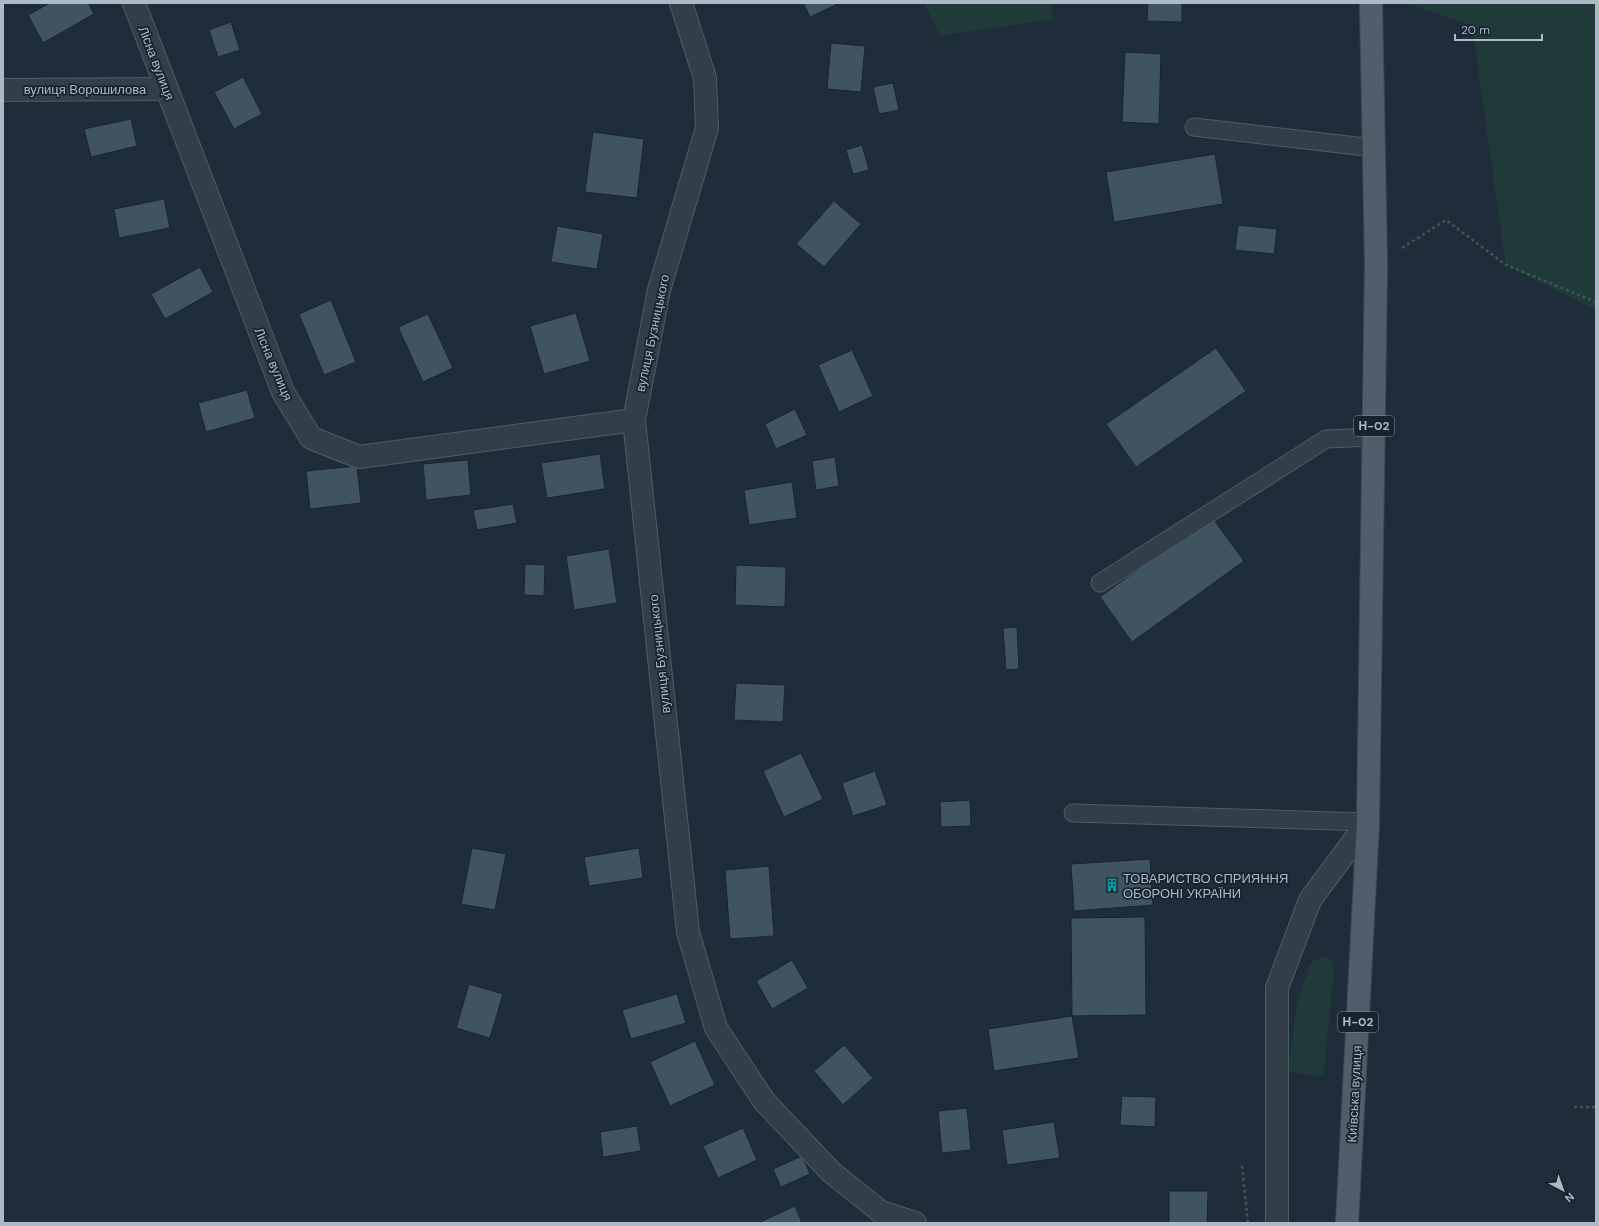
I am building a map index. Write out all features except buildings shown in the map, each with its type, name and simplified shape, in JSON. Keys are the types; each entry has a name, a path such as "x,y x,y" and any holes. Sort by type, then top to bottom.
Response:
{"main road":[{"name":"Н-02","path":"1368,822 1376,264 1371,3"},
{"name":"Київська вулиця","path":"1347,1223 1368,822"}],"street":[{"name":"Лісна вулиця","path":"134,3 283,392 311,438 359,457 634,420"},
{"name":"вулиця Бузницького","path":"681,3 704,78 707,128 659,290 634,420 688,932 716,1028 764,1101 831,1172 881,1212 915,1223"},
{"name":"вулиця Ворошилова","path":"3,90 167,89"},
{"path":"1277,1223 1277,988 1310,900 1368,822"}],"lane":[{"path":"1194,127 1374,148"},
{"path":"1100,583 1326,440 1374,437"},
{"path":"1072,813 1368,822"}],"path":[{"path":"1376,264 1446,220 1506,265 1596,302"},
{"path":"1574,1107 1596,1107"},
{"path":"1242,1166 1248,1223"}],"green space":[{"path":"924,3 1051,3 1053,19 940,36"},
{"path":"1404,3 1596,3 1596,310 1506,265 1472,25"},
{"path":"1324,957 1331,959 1334,969 1323,1077 1288,1071 1297,1003 1311,961"}],"place":[{"name":"ТОВАРИСТВО СПРИЯННЯ ОБОРОНІ УКРАЇНИ","path":"1112,885"}]}
